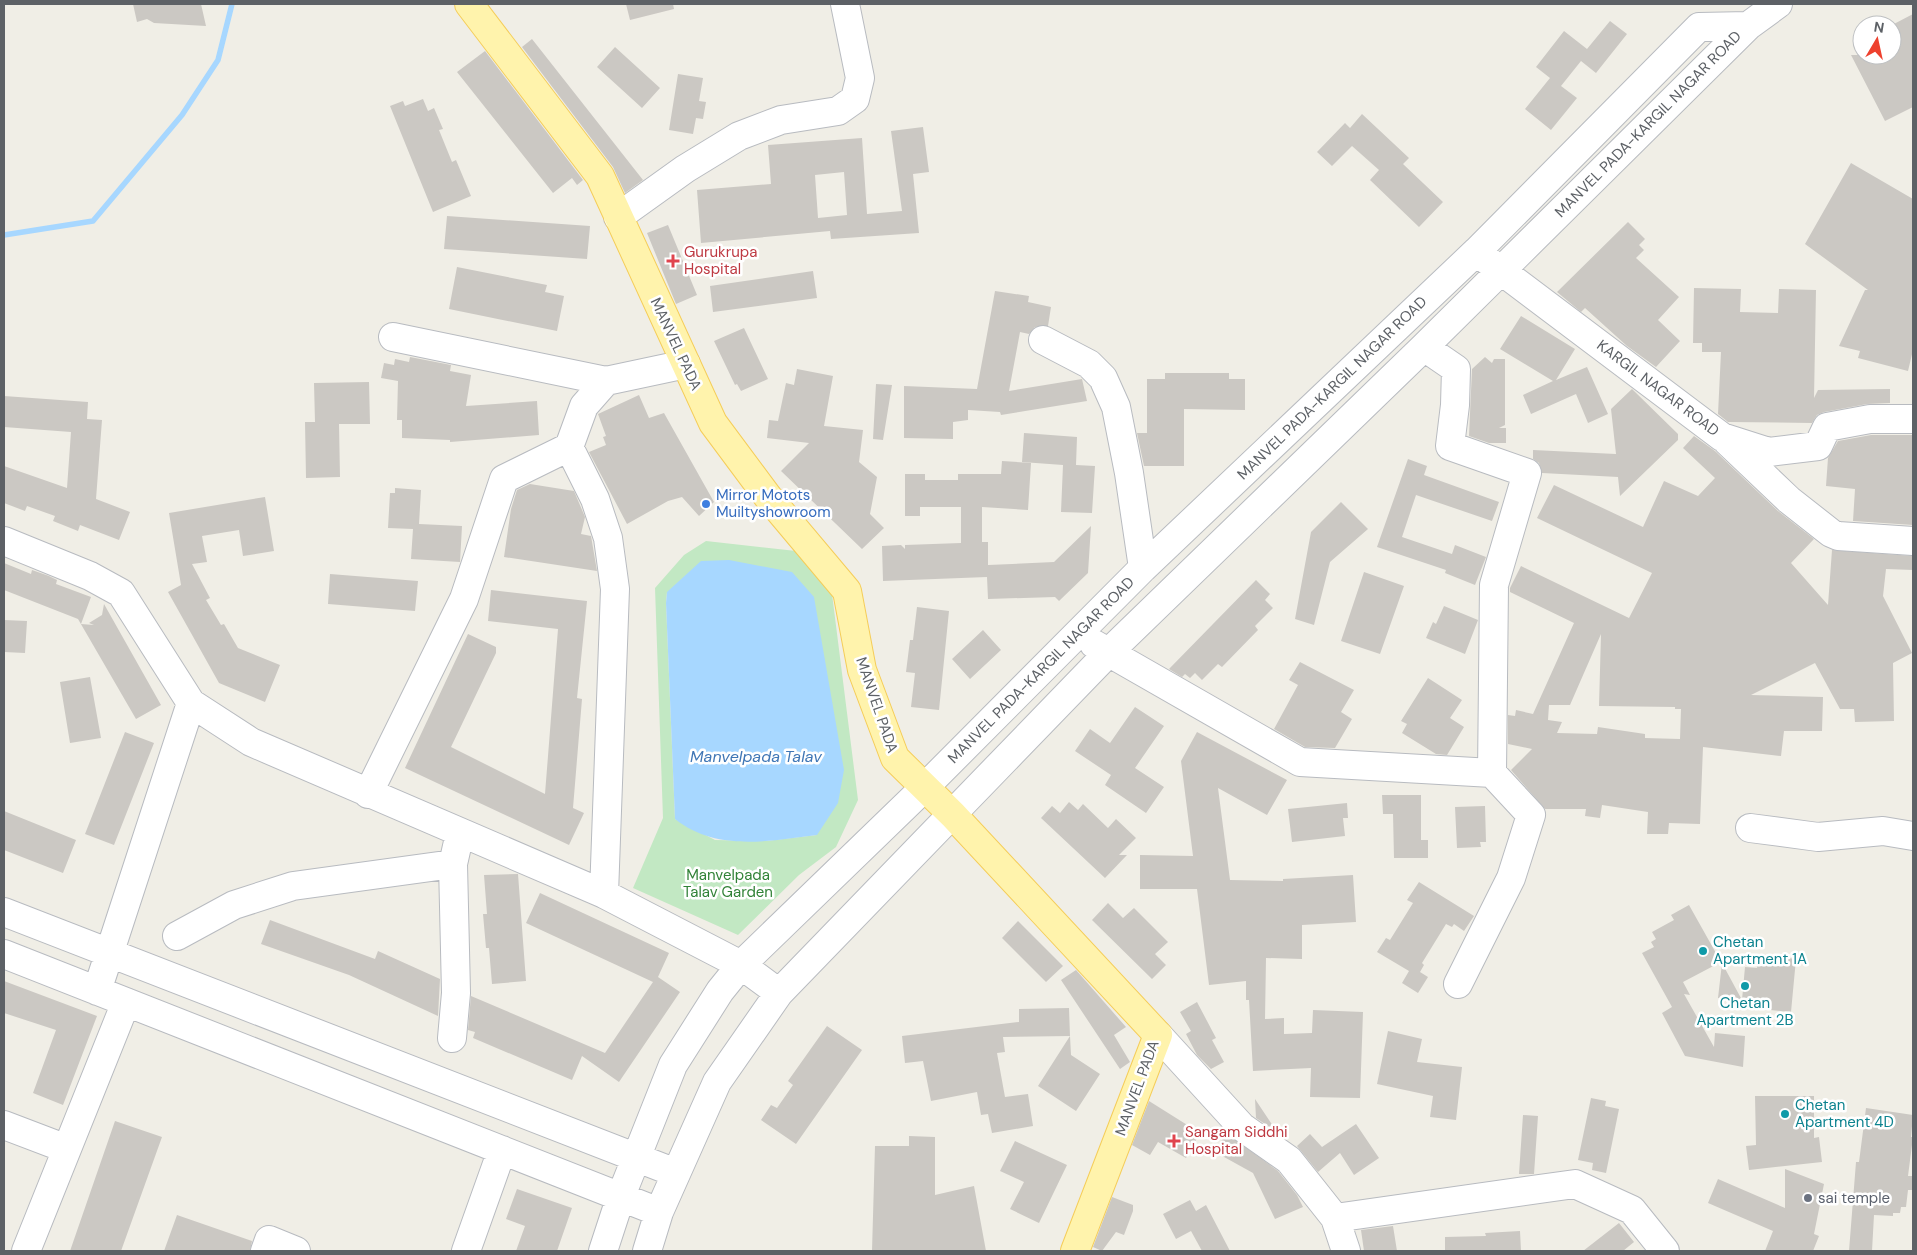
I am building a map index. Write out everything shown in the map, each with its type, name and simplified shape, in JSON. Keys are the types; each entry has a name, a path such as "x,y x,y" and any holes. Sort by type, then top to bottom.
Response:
{"main road":[{"name":"MANVEL PADA","path":"469,4 600,176 713,423 768,497 847,591 862,670 894,758 952,815 1158,1035 1074,1251"}],"street":[{"path":"618,217 685,169 739,136 781,120 838,111 855,99 860,78 845,4"},
{"path":"1748,26 1778,4"},
{"name":"MANVEL PADA-KARGIL NAGAR ROAD","path":"604,1251 621,1196 673,1066 720,991 741,965 925,787 1143,568 1477,251 1700,27 1748,26"},
{"name":"MANVEL PADA-KARGIL NAGAR ROAD","path":"647,1251 660,1212 717,1082 778,993 1108,654 1424,347 1748,26"},
{"name":"KARGIL NAGAR ROAD","path":"1477,251 1500,271 1722,437 1769,452 1818,446 1827,427 1870,419 1913,419"},
{"path":"393,337 606,381 686,364"},
{"path":"1043,340 1090,364 1103,378 1110,393 1116,407 1129,473 1143,568"},
{"path":"1424,347 1456,368 1455,405 1450,446 1527,473 1494,585 1492,773 1531,816 1511,878 1458,984"},
{"path":"368,794 464,599 504,479 569,447 584,406 606,381"},
{"path":"1722,437 1789,500 1831,533 1838,536 1913,541"},
{"path":"569,447 595,499 608,538 615,589 604,894"},
{"path":"4,541 90,576 121,593 191,703 251,742 604,894 741,965 778,993"},
{"path":"1079,633 1108,654 1300,762 1492,773"},
{"path":"97,991 191,703"},
{"path":"1750,828 1818,837 1883,831 1913,836"},
{"path":"452,1038 456,993 453,864 460,833"},
{"path":"177,936 234,905 293,886 453,864"},
{"path":"4,912 676,1174"},
{"path":"4,954 660,1212"},
{"path":"26,1251 126,1002"},
{"path":"1158,1035 1242,1127 1289,1160 1335,1218 1346,1251"},
{"path":"4,1125 67,1149"},
{"path":"466,1251 502,1150"},
{"path":"1335,1218 1575,1184 1632,1210 1665,1251"},
{"path":"265,1251 269,1240 296,1251"}],"green space":[{"name":"Manvelpada Talav Garden","path":"706,541 805,552 831,586 858,800 836,847 799,875 738,935 633,888 663,818 655,588 684,555","holes":["667,592 817,835 766,841 715,840 675,819"]}],"water":[{"name":"Manvelpada Talav","path":"729,560 792,572 814,597 844,770 838,803 817,835 762,841 743,842 725,840 691,829 675,819 667,592 701,561"}],"building":[{"path":"133,4 201,4 206,26 154,23 147,19 137,22"},
{"path":"626,4 673,4 674,9 630,20"},
{"path":"1913,14 1913,107 1885,121 1856,65 1902,65 1902,20"},
{"path":"1610,21 1627,34 1596,73 1581,61 1561,86 1577,98 1551,130 1525,109 1550,78 1536,67 1564,31 1587,49"},
{"path":"532,39 643,180 625,193 613,167 522,47"},
{"path":"615,47 660,88 642,108 597,67"},
{"path":"485,51 583,180 577,185 572,178 553,193 457,72"},
{"path":"678,74 703,78 699,101 706,102 703,119 696,118 693,134 669,130"},
{"path":"423,99 428,111 434,108 443,129 439,130 452,162 456,160 471,196 433,212 390,106 403,101 405,106"},
{"path":"1362,114 1409,158 1403,164 1443,202 1419,227 1370,180 1379,170 1352,146 1332,166 1317,152 1345,123 1350,128"},
{"path":"923,127 929,172 913,174 919,233 831,239 830,231 701,243 697,190 771,184 768,145 862,138 867,214 902,211 891,131","holes":["844,172 847,215 818,218 815,175"]},
{"path":"1851,163 1913,199 1913,350 1908,371 1858,358 1860,351 1839,346 1865,290 1868,290 1805,244"},
{"path":"447,216 590,226 587,259 444,249"},
{"path":"1628,222 1645,239 1639,245 1644,250 1636,258 1679,297 1658,320 1680,341 1656,367 1627,346 1585,308 1581,312 1557,292"},
{"path":"668,225 697,295 676,304 647,233"},
{"path":"457,267 547,285 545,292 564,296 557,331 449,309"},
{"path":"813,271 817,298 713,312 710,286"},
{"path":"1694,288 1741,289 1740,312 1778,313 1779,289 1816,290 1814,398 1818,390 1890,389 1890,403 1867,404 1824,412 1817,415 1812,423 1728,422 1718,414 1721,352 1702,352 1702,343 1693,343"},
{"path":"995,291 1029,296 1028,302 1051,307 1048,326 1035,327 1029,334 1020,332 1009,391 1082,379 1087,401 1001,415 1000,412 968,410 968,420 953,422 953,439 904,438 904,386 977,389"},
{"path":"1521,316 1575,349 1556,380 1587,367 1608,414 1588,423 1576,394 1531,414 1523,395 1553,381 1500,349"},
{"path":"744,328 768,379 741,391 737,384 735,385 714,341"},
{"path":"410,357 451,365 450,371 471,375 466,406 537,401 539,435 450,442 450,440 402,438 402,420 397,420 398,381 381,378 384,363 394,365 395,359 409,362"},
{"path":"1485,357 1492,363 1494,359 1505,359 1505,425 1499,428 1506,428 1506,443 1489,443 1469,436 1472,369"},
{"path":"797,369 833,376 824,426 863,430 859,462 877,477 870,514 884,528 862,549 781,471 809,443 767,438 769,420 778,421 786,383 794,385"},
{"path":"1165,373 1229,373 1229,379 1245,379 1245,410 1184,409 1184,466 1144,466 1137,433 1147,433 1147,379 1165,379"},
{"path":"369,382 370,424 339,424 340,477 306,478 305,422 315,422 314,383"},
{"path":"876,384 892,385 883,440 873,439"},
{"path":"1632,389 1678,434 1678,440 1620,496 1618,477 1542,473 1539,463 1533,459 1533,450 1616,454 1611,409"},
{"path":"639,395 649,418 664,413 714,502 699,516 682,497 668,501 627,524 589,452 606,445 603,437 606,436 598,414"},
{"path":"4,396 88,402 87,419 102,420 96,499 130,512 119,540 80,525 78,531 53,521 55,516 27,506 25,511 4,503 4,466 67,488 71,432 4,427"},
{"path":"1024,433 1077,437 1076,465 1095,466 1092,513 1061,512 1063,465 1022,462"},
{"path":"1871,435 1913,435 1913,525 1853,521 1855,489 1826,486 1828,458 1838,441"},
{"path":"1694,436 1715,451 1778,511 1814,539 1791,563 1828,605 1832,550 1913,556 1913,570 1886,569 1883,596 1912,653 1893,663 1894,721 1855,722 1854,709 1840,709 1815,663 1751,695 1823,697 1822,731 1784,731 1781,756 1703,747 1700,824 1669,823 1668,834 1647,834 1648,812 1602,805 1600,818 1585,816 1586,809 1545,809 1511,770 1532,749 1508,744 1508,715 1515,716 1516,710 1533,714 1574,623 1510,592 1510,588 1521,566 1629,618 1652,573 1537,518 1554,485 1643,527 1664,481 1698,496 1715,478 1683,448","holes":["1601,634 1599,706 1675,707 1675,709 1681,709 1680,739 1645,738 1645,734 1598,727 1597,734 1557,733 1562,722 1548,720 1549,705 1570,705"]},
{"path":"1408,459 1427,466 1424,475 1499,502 1492,521 1416,495 1402,537 1452,554 1455,545 1486,557 1475,585 1445,573 1446,570 1377,547"},
{"path":"1002,461 1031,463 1028,510 982,507 982,542 988,542 988,565 1054,562 1091,526 1088,573 1059,601 1055,597 988,599 987,577 883,581 882,546 901,545 905,549 905,545 961,543 961,507 920,507 920,516 905,516 905,474 925,474 925,480 958,480 958,474 1001,474"},
{"path":"530,484 574,491 585,517 581,534 591,536 597,571 504,557 511,509 517,490"},
{"path":"395,488 421,490 419,524 462,526 460,562 411,559 413,529 388,528 390,493 395,493"},
{"path":"265,497 274,551 243,556 239,530 202,536 207,562 192,564 210,598 206,600 221,625 224,624 238,648 280,665 265,702 219,683 168,592 181,585 169,513"},
{"path":"1341,502 1368,529 1330,562 1314,625 1295,619 1311,532"},
{"path":"4,563 31,574 32,570 49,576 57,580 56,584 91,597 81,624 94,625 89,623 102,615 104,604 161,705 136,719 78,619 4,590"},
{"path":"1364,572 1404,586 1380,654 1341,641"},
{"path":"330,574 418,581 415,611 328,604"},
{"path":"1256,580 1270,594 1265,600 1273,608 1255,626 1258,630 1222,667 1218,664 1202,680 1195,673 1190,678 1185,674 1182,677 1169,669"},
{"path":"491,590 587,601 577,698 582,699 573,808 584,813 569,845 405,768 468,634 496,647 496,653 451,747 545,794 558,629 488,621"},
{"path":"1444,606 1478,620 1465,654 1426,638 1433,622 1436,624"},
{"path":"917,607 949,611 939,710 911,707 915,673 906,672 910,640 913,640"},
{"path":"4,620 27,621 25,653 4,652"},
{"path":"983,630 1001,650 970,679 952,659"},
{"path":"1300,662 1354,690 1341,712 1352,719 1335,748 1305,747 1274,729 1298,685 1289,680"},
{"path":"90,677 101,738 70,743 60,682"},
{"path":"1428,678 1462,700 1450,718 1464,727 1447,755 1436,754 1402,733 1407,724 1401,721"},
{"path":"1135,707 1164,726 1135,768 1164,787 1146,813 1105,785 1111,775 1075,751 1090,729 1110,743"},
{"path":"125,732 154,743 114,845 85,834"},
{"path":"1197,732 1287,780 1267,815 1218,788 1230,880 1283,881 1283,879 1353,875 1356,922 1302,925 1302,959 1266,958 1265,1019 1284,1018 1284,1034 1312,1033 1313,1010 1363,1012 1360,1098 1310,1097 1311,1068 1253,1071 1249,1000 1246,1000 1246,981 1209,985 1197,889 1140,889 1140,855 1193,856 1181,761"},
{"path":"1382,795 1421,795 1421,840 1428,840 1428,858 1394,858 1393,814 1383,814"},
{"path":"1069,802 1078,810 1083,804 1108,828 1116,819 1136,838 1119,855 1127,855 1105,878 1041,818 1052,806 1060,813"},
{"path":"1347,803 1348,818 1343,818 1345,836 1292,842 1288,809"},
{"path":"1485,806 1486,842 1480,842 1481,847 1457,848 1455,807"},
{"path":"4,811 76,840 63,873 4,850"},
{"path":"518,874 526,981 492,984 489,948 486,948 483,914 487,914 484,875"},
{"path":"1419,882 1474,916 1464,931 1454,924 1452,927 1446,924 1422,963 1424,965 1420,972 1428,977 1418,993 1402,983 1409,971 1377,952 1386,938 1390,940 1413,903 1407,900"},
{"path":"540,893 669,953 658,977 680,992 619,1082 582,1056 572,1080 473,1038 475,1032 468,1030 471,996 605,1053 653,982 526,923"},
{"path":"1108,903 1123,918 1134,908 1168,942 1155,954 1166,965 1152,979 1092,920"},
{"path":"1689,905 1721,962 1683,982 1690,995 1684,994 1714,1047 1715,1033 1745,1036 1743,1067 1685,1056 1662,1013 1672,1007 1642,953 1654,947 1651,942 1656,939 1652,932 1674,920 1671,915"},
{"path":"270,920 375,959 378,951 440,979 438,1016 349,975 261,944"},
{"path":"1018,921 1063,966 1046,982 1002,938"},
{"name":"Chetan Apartment 2B","path":"1769,956 1796,959 1791,1012 1741,1007 1745,967 1757,968 1758,960 1768,961"},
{"path":"1722,963 1742,1000 1718,998"},
{"path":"1076,970 1126,1027 1114,1035 1130,1062 1120,1069 1061,980"},
{"path":"4,981 97,1016 63,1105 33,1093 56,1030 4,1013"},
{"path":"1197,1002 1216,1038 1212,1040 1224,1062 1211,1069 1197,1055 1186,1034 1191,1031 1180,1012"},
{"path":"1069,1008 1070,1036 1003,1037 1005,1052 997,1053 1005,1097 1028,1094 1033,1126 992,1133 988,1114 981,1115 977,1092 931,1101 923,1061 905,1063 902,1036 1019,1022 1019,1009"},
{"path":"827,1026 862,1050 796,1144 761,1120 771,1105 777,1108 793,1085 788,1081"},
{"path":"1388,1031 1422,1039 1417,1062 1462,1067 1456,1120 1430,1117 1433,1096 1377,1084"},
{"path":"1070,1036 1071,1055 1100,1074 1076,1111 1038,1086"},
{"path":"1755,1096 1814,1096 1814,1138 1819,1137 1822,1162 1749,1170 1746,1146 1756,1145"},
{"path":"1591,1098 1606,1101 1605,1106 1619,1109 1606,1173 1592,1170 1593,1163 1578,1160"},
{"path":"1255,1099 1273,1126 1271,1128 1256,1118"},
{"path":"1149,1101 1200,1133 1186,1158 1158,1142 1150,1155 1132,1145"},
{"path":"1866,1108 1913,1115 1911,1137 1913,1137 1908,1176 1913,1176 1912,1190 1908,1190 1906,1207 1901,1207 1900,1213 1893,1213 1893,1216 1874,1215 1872,1251 1849,1251 1856,1162 1859,1162"},
{"path":"1523,1115 1538,1116 1534,1174 1519,1174"},
{"path":"115,1121 162,1137 121,1251 70,1251"},
{"path":"1356,1124 1379,1158 1354,1175 1340,1153 1318,1172 1297,1146 1310,1134 1322,1147"},
{"path":"1226,1133 1278,1171 1297,1195 1303,1207 1275,1219 1253,1173 1215,1152"},
{"path":"909,1136 935,1137 935,1195 974,1186 986,1251 872,1251 875,1146 909,1146"},
{"path":"1015,1141 1067,1165 1039,1223 1010,1209 1024,1182 1000,1171"},
{"path":"1785,1169 1824,1184 1814,1234 1819,1236 1813,1251 1765,1251 1773,1231 1708,1203 1718,1179 1785,1208"},
{"path":"517,1189 572,1208 557,1251 516,1251 525,1226 506,1219"},
{"path":"1112,1197 1133,1205 1133,1211 1124,1235 1116,1232 1102,1251 1093,1247"},
{"path":"1190,1200 1196,1211 1206,1205 1230,1251 1202,1251 1191,1231 1176,1239 1163,1214"},
{"path":"177,1215 252,1241 250,1251 164,1251"},
{"path":"1619,1223 1634,1242 1623,1251 1583,1251"},
{"path":"1393,1226 1397,1251 1364,1251 1361,1230"},
{"path":"1520,1231 1521,1251 1445,1251 1445,1237 1486,1236 1485,1233"}],"waterway":[{"path":"4,235 93,221 182,115 218,60 232,4"}],"place":[{"name":"Gurukrupa Hospital","path":"673,261"},
{"name":"Mirror Motots Muiltyshowroom","path":"706,504"},
{"name":"Chetan Apartment 1A","path":"1703,951"},
{"name":"Chetan Apartment 2B","path":"1745,986"},
{"name":"Chetan Apartment 4D","path":"1785,1114"},
{"name":"Sangam Siddhi Hospital","path":"1174,1141"},
{"name":"sai temple","path":"1808,1198"}]}
